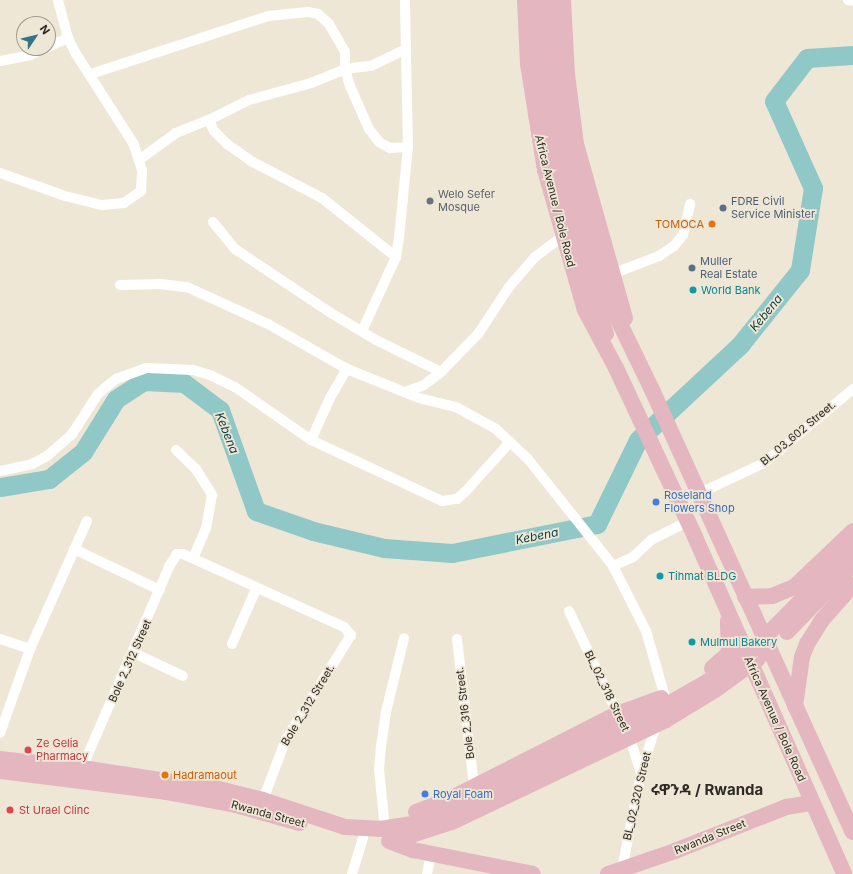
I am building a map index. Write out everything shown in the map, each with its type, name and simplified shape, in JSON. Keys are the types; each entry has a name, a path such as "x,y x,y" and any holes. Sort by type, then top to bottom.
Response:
{"main road":[{"name":"Africa Avenue / Bole Road","path":"525,0 528,64 536,123 545,170 585,310 616,368 648,441 687,522 844,874"},
{"name":"Africa Avenue / Bole Road","path":"537,0 547,114 562,190 616,368"},
{"name":"Africa Avenue / Bole Road","path":"549,0 556,89 574,189 606,295 653,392 698,494 853,832"},
{"name":"Africa Avenue / Bole Road","path":"563,0 567,74 576,144 637,358"},
{"path":"745,597 772,596 794,587 853,531"},
{"path":"313,817 328,822 366,830 380,830 437,816 663,707 707,682 752,650 853,548"},
{"path":"393,841 452,822 649,728 699,701 758,660 853,564"},
{"path":"795,706 802,657 807,644 822,620 853,586"},
{"name":"Rwanda Street","path":"0,759 82,768 215,788 263,800 313,817 324,815 384,819 424,810 617,714 665,697 701,677 729,653 728,614"},
{"name":"Rwanda Street","path":"0,771 197,797 236,805 363,838 393,841 413,850 532,874"},
{"name":"Rwanda Street","path":"617,873 786,807 812,803"}],"street":[{"path":"0,173 65,196 102,205 124,203 141,191 142,170 133,143 112,114 91,74 68,38 58,0"},
{"path":"362,331 396,257 408,147 405,0"},
{"path":"848,0 853,1"},
{"path":"91,74 268,16 308,12 318,14 329,24 344,52 345,69 369,129 379,142 390,148 408,147"},
{"path":"0,61 30,55 68,38"},
{"path":"139,160 176,133 209,120 249,100 311,83 345,69 371,66 406,49"},
{"path":"209,120 214,131 228,144 253,162 322,198 396,257"},
{"path":"612,274 652,259 674,246 685,230 690,204"},
{"path":"212,222 235,248 331,313 412,359 442,372"},
{"path":"405,392 424,385 442,372 478,334 509,287 536,257 563,236"},
{"path":"120,285 161,284 187,287 268,324 347,369 405,392 472,413 496,429 528,459 613,566 646,631 665,697"},
{"path":"0,471 32,464 47,456 72,434 98,394 106,386 116,379 147,368 193,370 210,375 235,387 311,440 442,501 457,499 466,492 510,442"},
{"path":"311,440 330,398 347,369"},
{"name":"BL_03_602 Street.","path":"698,494 764,463 853,389"},
{"path":"176,450 196,469 212,495 206,528 193,558 256,589 232,644"},
{"path":"0,733 30,649 87,520"},
{"path":"613,566 633,557 651,540 687,522"},
{"path":"74,548 160,590"},
{"name":"Bole 2_312 Street","path":"82,768 177,554 193,558"},
{"name":"Bole 2_312 Street.","path":"256,589 344,627 351,635 286,739 263,800"},
{"name":"BL_02_318 Street","path":"569,611 617,714 628,733 641,773"},
{"path":"384,819 379,769 386,712 404,638"},
{"path":"0,639 30,649"},
{"name":"Bole 2_316 Street.","path":"457,639 474,786"},
{"path":"134,653 183,676"},
{"name":"BL_02_320 Street","path":"617,873 641,773 665,697"},
{"path":"352,874 363,838"},
{"path":"427,874 431,853"}],"waterway":[{"name":"Kebena","path":"0,487 49,479 83,452 116,399 144,381 184,383 220,410 256,511 313,531 384,548 452,553 597,524 638,440 740,345 800,270 813,188 774,101 807,58 853,55"}],"place":[{"name":"Welo Sefer Mosque","path":"430,201"},
{"name":"FDRE Civil Service Minister","path":"723,208"},
{"name":"TOMOCA","path":"712,224"},
{"name":"Muller Real Estate","path":"692,268"},
{"name":"World Bank","path":"693,290"},
{"name":"Roseland Flowers Shop","path":"656,502"},
{"name":"Tihmat BLDG","path":"660,576"},
{"name":"Mulmul Bakery","path":"692,642"},
{"name":"Ze Gelia Pharmacy","path":"28,750"},
{"name":"Hadramaout","path":"165,775"},
{"name":"Royal Foam","path":"425,794"},
{"name":"St Urael Clinc","path":"10,810"}],"district":[{"name":"ሩዋንዳ / Rwanda","path":"707,790"}]}
